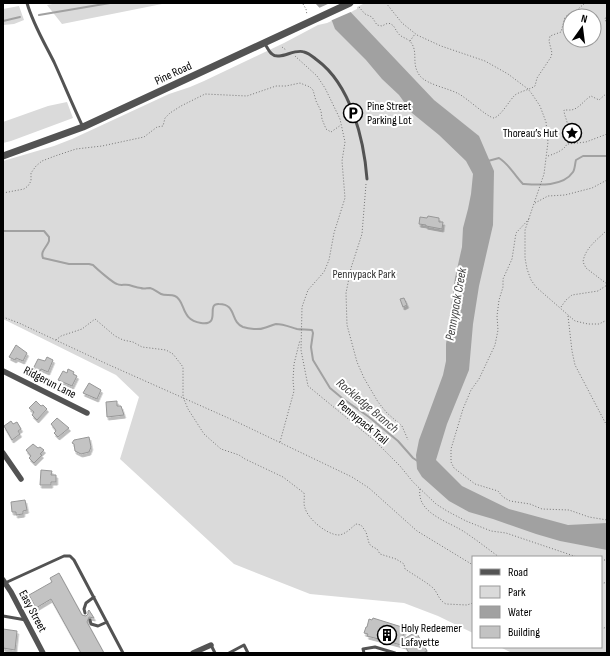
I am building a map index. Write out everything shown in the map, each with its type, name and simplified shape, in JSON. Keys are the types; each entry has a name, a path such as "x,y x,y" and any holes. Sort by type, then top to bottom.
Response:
{"street":[{"name":"Pine Road","path":"3,156 83,127 350,3"},
{"name":"Ridgerun Lane","path":"3,371 87,413"},
{"path":"3,453 21,478"},
{"name":"Easy Street","path":"4,582 43,653"},
{"path":"194,653 210,645"}],"lane":[{"path":"27,3 36,29 83,127"},
{"path":"264,42 273,55 278,56 301,51 309,54 328,70 340,88 354,115 365,158 367,179"},
{"path":"4,582 64,556 70,556 74,560 123,653"},
{"path":"85,613 84,609 86,603 94,598"},
{"path":"3,616 26,620"},
{"path":"90,620 92,624 98,626 107,622"},
{"path":"210,645 215,653"},
{"path":"229,653 244,645 248,653"},
{"path":"364,653 363,649 375,647 395,653"}],"path":[{"path":"386,3 402,23 415,34 441,46 485,60 508,74 528,89 538,102 546,122 548,136 544,174 525,230 525,258 531,280 536,287 575,321 588,324 599,324 607,320"},
{"path":"359,7 365,14 372,17 377,25 382,26 388,23 393,25 399,34 410,41 415,53 415,65 422,78 458,93 492,118 498,117 500,112 515,96 535,86 537,78 551,57 552,53 549,41 550,36 561,32 565,17 585,3"},
{"path":"303,4 307,15"},
{"path":"607,15 605,19 607,24"},
{"path":"410,41 415,34"},
{"name":"Pennypack Trail","path":"291,53 323,83 342,125 345,142 342,161 345,194 344,202 335,227 328,265 324,272 308,290 303,304 301,317 301,354 308,386 375,441 400,466 413,482 436,504 466,521 491,531 506,533 573,556"},
{"path":"3,193 28,186 31,181 31,173 42,161 76,149 102,146 144,137 158,127 163,126 165,118 176,108 205,94 247,96 276,86 302,83 313,90 326,129 331,132 342,125"},
{"path":"547,156 563,148 567,144 570,136 564,110 571,110 578,107 583,101 591,96 599,100 607,93"},
{"path":"567,144 586,142 607,134"},
{"path":"367,179 362,234 351,268 346,293 347,325 357,362 364,378 378,402 387,413 402,426 408,440"},
{"path":"534,203 548,196 565,195 592,188 607,180"},
{"path":"529,219 516,233 512,259 503,279 503,287 498,300 498,330 496,345 479,379 471,390 463,409 451,449 451,462 454,468 475,484 498,491 510,501 530,504 542,509 569,510 589,517 607,520"},
{"path":"560,308 572,295 598,291 607,285 586,268 583,262 584,254 607,230"},
{"path":"568,315 575,365 607,426"},
{"path":"3,317 236,420 280,443 352,477 369,488 416,531 472,564"},
{"path":"56,340 61,336 82,329 95,319 115,336 123,340 133,342 142,347 166,350 176,357 183,367 184,398 188,409 200,428 221,449 239,454 244,459 283,477 304,493 305,510 312,520 321,528 338,535 343,534 356,524 361,525 366,532 371,546 380,554 396,559 404,564 405,569 432,587 443,602 446,604 466,605 472,603"},
{"path":"280,443 294,392 294,364 297,346 300,339"},
{"path":"420,488 422,501 432,513 439,519 455,525 498,556"}],"green space":[{"path":"58,3 167,3 62,24 47,5"},
{"name":"Pennypack Park","path":"365,3 607,3 607,653 512,653 502,648 602,648 602,556 472,556 472,633 438,616 404,603 310,594 234,564 120,459 139,397 116,375 3,319 3,161 54,146 72,139 169,94 204,81 318,25 327,23 357,9 357,7"},
{"path":"19,6 24,20 14,24 3,25 3,9"},
{"path":"67,102 73,118 3,143 3,122 48,106"}],"water":[{"name":"Pennypack Creek","path":"315,3 342,3 434,100 479,136 494,171 493,225 479,286 473,324 469,370 447,424 436,460 462,486 509,509 568,525 607,523 607,550 560,541 469,512 449,501 422,477 417,469 416,455 419,440 443,375 446,361 446,344 455,278 462,247 463,228 471,194 473,174 466,161 439,135 412,113 399,95 335,29 332,21"}],"pier":[{"path":"330,3 345,3 353,11 330,21 319,8"}],"building":[{"path":"428,216 439,218 439,222 443,222 442,229 419,224 420,217 427,218"},
{"path":"404,298 407,305 403,307 400,299"},
{"path":"16,345 27,353 23,361 16,358 15,360 9,357"},
{"path":"47,357 53,360 48,372 41,369 40,371 33,369 38,359 45,361"},
{"path":"68,369 74,372 73,374 77,376 72,386 58,380 63,371 67,373"},
{"path":"89,383 101,390 97,399 83,393"},
{"path":"36,401 47,409 37,420 32,415 34,412 29,408"},
{"path":"117,401 117,406 121,406 124,415 107,417 106,402"},
{"path":"57,418 69,428 58,437 54,433 56,431 51,424"},
{"path":"11,421 13,424 17,422 21,429 18,431 20,434 12,440 4,426"},
{"path":"89,437 91,447 89,452 81,454 75,451 74,444 72,443 74,440"},
{"path":"33,444 44,450 40,454 42,455 34,463 29,458 31,456 26,450"},
{"path":"41,470 52,471 51,475 56,475 56,482 51,482 51,485 40,485"},
{"path":"25,500 27,510 23,511 23,514 16,515 16,512 12,512 11,502"},
{"path":"59,573 82,615 86,616 89,610 94,618 89,617 87,622 104,653 81,653 51,599 36,608 29,595 52,582 50,578"},
{"name":"Holy Redeemer Lafayette","path":"373,618 405,628 402,640 416,632 427,651 423,653 409,653 405,646 367,636 368,634 364,633 366,627 369,619 372,620"},
{"path":"3,629 17,631 15,650 3,648"}],"waterway":[{"path":"39,15 110,3"},
{"path":"3,21 20,17"},
{"path":"488,161 499,158 523,184 543,185 557,183 569,177 574,171 576,160 583,156 607,156"},
{"name":"Rockledge Branch","path":"3,231 44,231 49,237 49,241 42,253 43,258 69,264 93,265 118,285 150,288 163,295 175,296 181,302 186,314 194,321 201,323 211,321 213,307 219,304 229,307 239,325 245,328 259,329 276,324 297,329 312,330 311,347 313,360 330,388 398,441 413,458 419,462"}],"place":[{"name":"Pine Street Parking Lot","path":"353,113"},
{"name":"Thoreau’s Hut","path":"572,133"},
{"name":"Holy Redeemer Lafayette","path":"387,635"}]}
